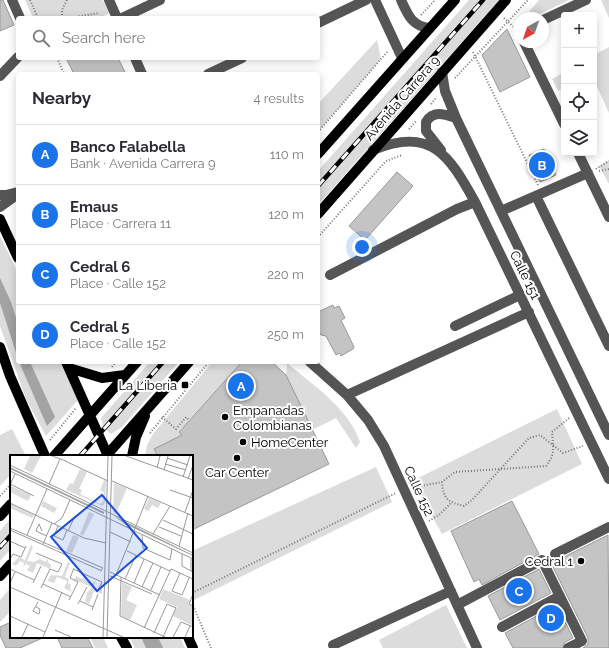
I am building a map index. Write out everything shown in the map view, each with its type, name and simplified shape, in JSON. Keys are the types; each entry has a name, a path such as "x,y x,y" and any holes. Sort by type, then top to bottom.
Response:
{"main road":[{"name":"Avenida Carrera 9","path":"320,152 455,0"},
{"name":"Avenida Carrera 9","path":"320,212 506,0"},
{"path":"0,219 16,254"},
{"path":"0,347 13,382 44,452"},
{"path":"55,455 135,364"},
{"path":"67,365 91,415 107,455 187,364"},
{"path":"67,365 102,378 125,375"},
{"path":"132,455 136,437 150,406"},
{"path":"0,516 10,505"},
{"path":"0,576 10,565"},
{"path":"122,638 127,648"},
{"path":"188,638 193,648"}],"street":[{"path":"12,0 19,16"},
{"path":"109,0 116,16"},
{"path":"126,16 160,0"},
{"path":"320,22 366,0"},
{"path":"375,0 402,58"},
{"path":"401,0 408,16 414,23 421,27 429,28"},
{"path":"549,17 586,0"},
{"path":"527,48 562,120"},
{"path":"0,76 16,59"},
{"path":"136,60 141,72"},
{"path":"212,72 238,60"},
{"name":"Calle 151","path":"442,72 445,91 456,118 609,435"},
{"path":"448,160 425,126 428,117 438,113 456,118"},
{"name":"Calle 151","path":"373,150 389,143 406,140 416,141 434,148 448,160 465,183 609,479"},
{"path":"580,156 609,217"},
{"path":"501,211 588,173"},
{"path":"0,195 16,193"},
{"path":"0,206 16,194"},
{"path":"536,196 609,346"},
{"path":"330,275 457,209 475,202"},
{"path":"455,326 520,295"},
{"path":"347,395 528,312"},
{"name":"Calle 152","path":"312,364 347,395 368,420 384,446 477,648"},
{"path":"555,554 609,527"},
{"path":"457,605 542,560 582,641 568,648"},
{"path":"333,645 450,591"},
{"path":"502,627 560,596"}],"path":[{"path":"30,0 37,16"},
{"path":"62,16 62,10 67,0"},
{"path":"414,23 435,0"},
{"path":"455,78 528,0"},
{"path":"496,11 513,27"},
{"path":"82,16 99,13"},
{"path":"320,130 395,43"},
{"path":"58,60 63,72"},
{"path":"320,235 386,161 402,155"},
{"path":"588,173 609,162"},
{"path":"148,436 162,417 207,364"},
{"path":"44,452 84,400"},
{"path":"162,417 176,429 186,417 189,420"},
{"path":"193,593 404,490 442,482 454,472 546,466 554,456 552,432 570,417"},
{"path":"442,482 443,493 452,503 464,506 472,500 529,438 540,435 553,443 563,453 584,446"},
{"path":"0,496 10,485"},
{"path":"420,526 439,515 452,503"},
{"path":"193,605 211,648"}],"shaded area":[{"path":"25,0 103,0 110,13 103,16 32,16"},
{"path":"469,0 499,0 320,203 320,169"},
{"path":"539,0 569,0 544,12 529,12"},
{"path":"601,0 609,0 609,18"},
{"path":"377,40 381,59 320,130 320,102"},
{"path":"609,47 609,113 597,87 597,53"},
{"path":"561,74 561,90 558,91 552,79"},
{"path":"609,160 609,184 599,166"},
{"path":"0,236 16,269 16,364 61,364 78,400 46,436 26,399 0,326"},
{"path":"0,278 11,302 16,318 16,353 0,303"},
{"path":"20,364 31,364 55,417 47,426"},
{"path":"148,364 177,364 122,427 111,434 104,428 101,418"},
{"path":"210,364 240,364 179,431 182,435 155,450 158,455 145,455 147,445 153,434"},
{"path":"287,364 288,364 319,389 339,408 355,430 360,442 356,448 336,418 312,430 286,375"},
{"path":"557,409 582,464 442,534 412,481"},
{"path":"12,429 25,455 10,455 10,475 0,486 0,435"},
{"path":"376,467 392,502 194,600 193,551"},
{"path":"10,519 10,550 0,561 0,531"},
{"path":"10,588 10,612 0,622 0,600"},
{"path":"446,605 467,648 383,648 379,640"},
{"path":"90,638 103,638 108,648 95,648"},
{"path":"130,638 180,638 185,648 135,648"},
{"path":"141,638 158,638 163,648 146,648"}],"building":[{"path":"0,0 3,0 14,25 0,31"},
{"path":"507,29 513,42 513,48 516,48 530,77 500,92 482,55"},
{"path":"67,60 119,60 125,72 73,72"},
{"path":"544,149 556,175 540,182 529,155"},
{"path":"397,172 413,186 365,240 349,226"},
{"path":"333,305 334,308 339,306 345,318 341,320 354,347 353,349 341,356 340,353 336,355 326,336 321,335 320,333 320,311"},
{"name":"HomeCenter","path":"240,364 274,364 286,375 329,464 193,530 193,455 157,455 154,449 182,435 179,432"},
{"path":"512,501 539,554 482,585 479,579 474,582 451,531"},
{"path":"608,535 609,648 583,648 588,644 588,638 549,559 558,560"},
{"path":"539,569 551,593 500,620 488,596"},
{"path":"557,605 573,638 565,642 562,648 513,648 505,633"},
{"path":"10,622 10,638 43,638 20,648 6,648 0,635 0,627"},
{"path":"57,638 88,638 93,648 62,648"}],"railway":[{"path":"320,184 483,0"},
{"path":"81,455 161,364"},
{"path":"0,547 10,536"}],"place":[{"name":"Emaus","path":"542,165"},
{"name":"La Liberia","path":"185,385"},
{"name":"Banco Falabella","path":"241,386"},
{"name":"Empanadas Colombianas","path":"225,417"},
{"name":"HomeCenter","path":"243,442"},
{"name":"Car Center","path":"237,458"},
{"name":"Cedral 1","path":"581,561"},
{"name":"Cedral 6","path":"519,591"},
{"name":"Cedral 5","path":"551,618"}]}
